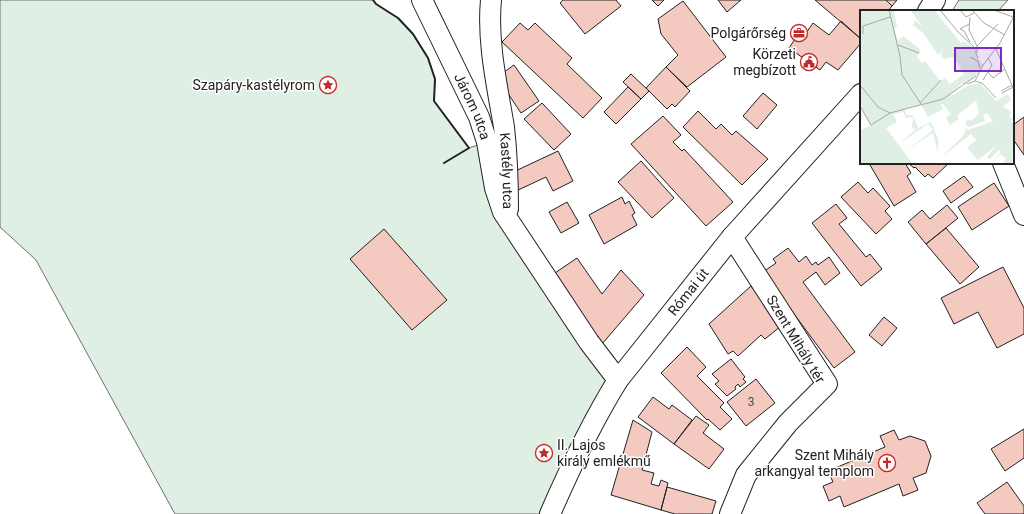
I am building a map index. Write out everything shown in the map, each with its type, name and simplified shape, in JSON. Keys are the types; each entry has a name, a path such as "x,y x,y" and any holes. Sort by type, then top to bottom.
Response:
{"street":[{"name":"Járom utca","path":"422,0 479,117 487,142 494,188 507,219"},
{"name":"Kastély utca","path":"491,0 489,18 491,39 504,129 508,187 507,219 589,342 618,380"},
{"path":"929,10 935,0"},
{"name":"Római út","path":"550,514 566,477 618,380 732,237 860,95"},
{"path":"1003,164 1024,215"},
{"name":"Szent Mihály tér","path":"730,514 746,475 788,423 827,384 732,237"}],"green space":[{"path":"0,0 373,0 376,4 398,18 413,34 428,58 435,79 434,101 469,148 487,142 495,188 618,380 550,514 175,514 36,260 0,227"},
{"path":"959,0 1008,0 999,10 953,10"}],"building":[{"path":"563,0 616,0 621,6 585,34 560,3"},
{"path":"652,0 664,0 658,6"},
{"path":"718,0 741,0 727,12"},
{"path":"815,0 886,0 892,6 889,10 860,10 860,38"},
{"path":"886,0 897,0 892,6"},
{"path":"683,1 726,57 687,87 666,67 678,55 661,34 658,19"},
{"path":"841,21 860,38 860,44 838,70 826,62 820,70 789,48 799,33 804,36 813,23 829,35"},
{"path":"520,23 528,30 535,23 572,58 567,64 602,98 583,118 502,42"},
{"path":"514,65 539,101 521,113 497,77"},
{"path":"666,67 690,91 675,107 672,104 667,109 646,88"},
{"path":"631,74 649,91 641,99 623,82"},
{"path":"628,87 641,99 616,124 604,112"},
{"path":"763,93 777,105 757,129 743,116"},
{"path":"542,103 571,134 554,150 524,119"},
{"path":"698,111 716,129 721,124 732,135 736,131 768,159 742,185 683,127"},
{"path":"663,116 681,135 673,142 682,151 684,149 733,202 706,226 631,144"},
{"path":"1024,117 1024,155 1014,140 1014,124"},
{"path":"558,151 573,181 553,191 546,177 516,191 509,174"},
{"path":"641,161 674,198 652,218 618,182"},
{"path":"906,164 911,173 907,176 916,192 894,206 870,165"},
{"path":"909,164 948,164 933,178 928,174 925,177 915,167 914,168"},
{"path":"964,176 973,187 951,203 943,191"},
{"path":"858,182 868,193 873,188 890,206 885,211 892,219 876,234 841,197"},
{"path":"994,183 1009,206 972,230 958,207"},
{"path":"622,197 625,204 629,201 635,213 632,215 637,225 604,244 589,215"},
{"path":"567,202 579,223 561,233 549,212"},
{"path":"836,204 847,218 839,224 866,257 870,254 882,269 861,286 812,223"},
{"path":"947,205 958,218 926,244 908,222 922,210 930,219"},
{"path":"946,228 979,267 960,284 926,244"},
{"path":"384,229 447,300 412,330 350,259"},
{"path":"788,248 799,262 806,256 812,265 816,262 818,265 829,257 840,273 825,285 816,272 803,282 855,352 834,368 763,272 776,263 773,259"},
{"path":"577,258 602,294 621,270 644,295 602,344 552,275"},
{"path":"1003,267 1024,308 1024,334 997,348 978,312 954,324 941,298"},
{"path":"751,286 781,326 765,339 761,335 738,356 733,351 728,354 709,324"},
{"path":"884,317 897,328 882,346 869,335"},
{"path":"687,347 706,367 697,376 724,403 720,407 732,419 720,430 708,419 707,420 661,373"},
{"path":"731,359 745,377 743,379 746,382 740,387 738,384 735,387 736,389 727,396 715,384 719,381 712,374"},
{"path":"756,379 775,403 746,426 727,402"},
{"path":"653,397 669,409 672,405 692,420 674,444 638,417"},
{"path":"696,416 709,425 703,433 724,449 709,469 674,444"},
{"path":"633,420 652,432 642,470 654,473 651,484 659,486 661,480 668,483 661,510 611,495"},
{"path":"1024,429 1024,458 1005,471 991,449"},
{"name":"Szent Mihály arkangyal templom","path":"894,430 899,440 910,436 925,441 931,456 926,473 913,478 918,490 903,496 899,484 844,507 840,496 829,501 823,486 833,482 828,471 885,447 880,436"},
{"path":"1007,482 1024,506 1024,514 985,514 977,503"},
{"path":"667,487 716,501 712,514 675,514 661,510"}],"wall":[{"path":"373,0 376,4 398,18 413,34 428,58 435,79 434,101 469,148 444,163"}],"place":[{"name":"Polgárőrség","path":"799,33"},
{"name":"Körzeti megbízott","path":"809,62"},
{"name":"Szapáry-kastélyrom","path":"328,85"},
{"name":"II. Lajos király emlékmű","path":"544,453"},
{"name":"Szent Mihály arkangyal templom","path":"887,463"}]}
